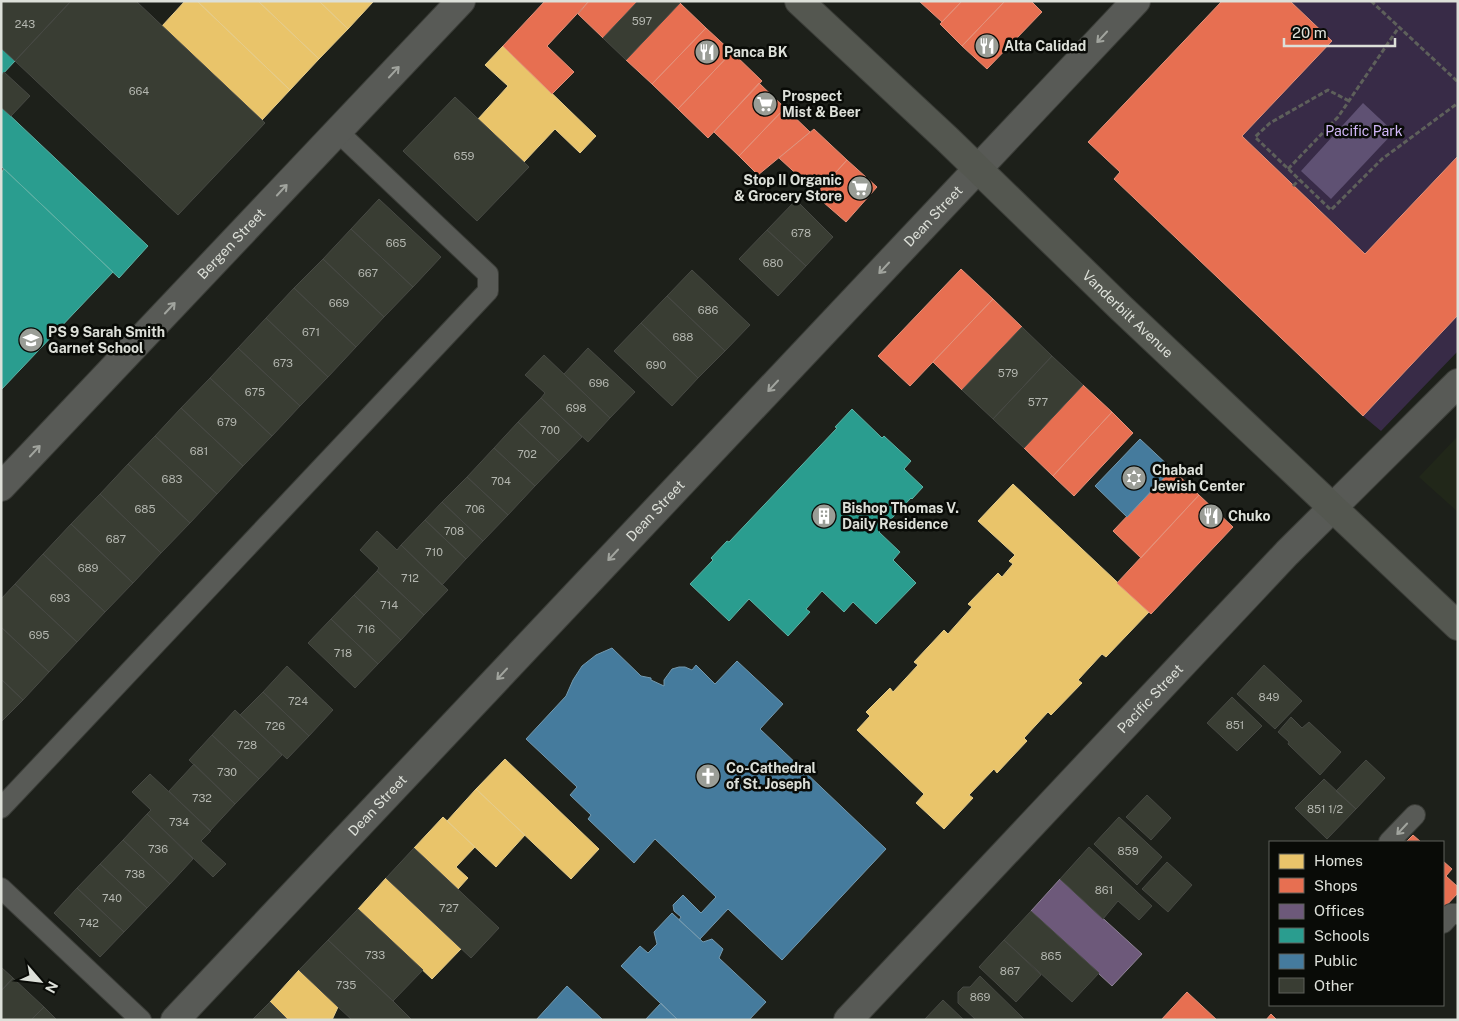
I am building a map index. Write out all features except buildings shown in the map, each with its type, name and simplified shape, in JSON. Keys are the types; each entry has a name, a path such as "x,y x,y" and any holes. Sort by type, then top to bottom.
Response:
{"main road":[{"name":"Vanderbilt Avenue","path":"799,1 1458,626"}],"street":[{"name":"Bergen Street","path":"1,487 460,1"},
{"name":"Dean Street","path":"175,1020 1136,1"},
{"name":"Pacific Street","path":"848,1020 1287,553 1458,383"}],"lane":[{"path":"1,808 488,291 488,274 337,131"},
{"path":"1390,841 1414,815"},
{"path":"1,888 141,1020"},
{"path":"1444,922 1451,914 1458,914"}],"path":[{"path":"1371,1 1458,82"},
{"path":"1288,169 1338,117 1398,27"},
{"path":"1349,101 1328,90 1270,123 1255,138 1330,210 1382,159 1458,103"},
{"path":"1293,186 1299,180"}],"shaded area":[{"path":"1363,103 1394,132 1331,199 1301,171"},
{"path":"1458,436 1458,512 1419,477"}],"green space":[{"name":"Pacific Park","path":"1290,1 1458,1 1458,156 1365,254 1242,136 1332,41"},
{"path":"1458,315 1458,351 1381,431 1363,416"}],"place":[{"name":"Alta Calidad","path":"987,46"},
{"name":"Panca BK","path":"707,52"},
{"name":"Prospect Mist & Beer","path":"765,104"},
{"name":"Stop II Organic & Grocery Store","path":"860,188"},
{"name":"PS 9 Sarah Smith Garnet School","path":"31,340"},
{"name":"Chabad Jewish Center","path":"1134,478"},
{"name":"Bishop Thomas V. Daily Residence","path":"824,516"},
{"name":"Chuko","path":"1211,516"},
{"name":"Co-Cathedral of St. Joseph","path":"708,776"}]}
